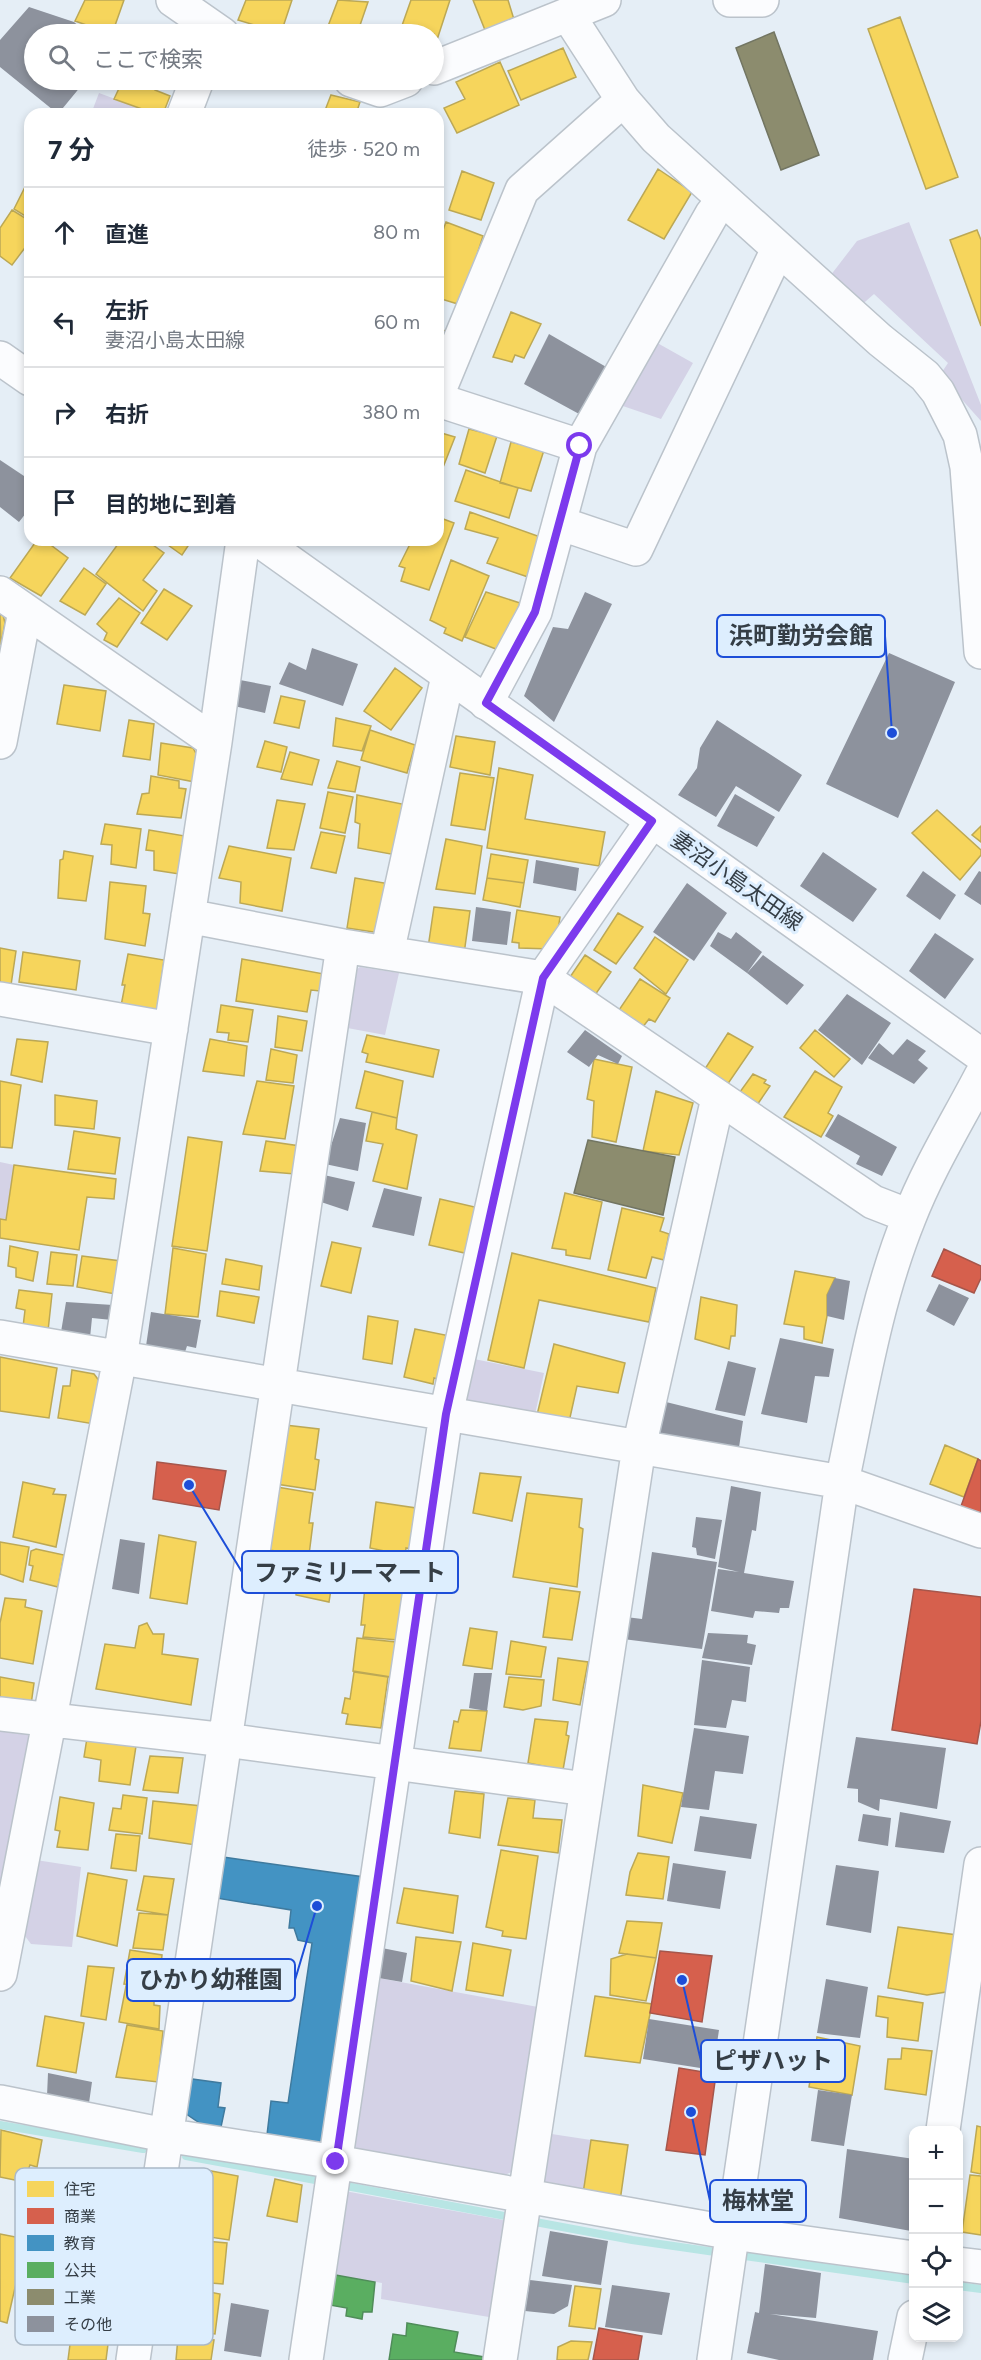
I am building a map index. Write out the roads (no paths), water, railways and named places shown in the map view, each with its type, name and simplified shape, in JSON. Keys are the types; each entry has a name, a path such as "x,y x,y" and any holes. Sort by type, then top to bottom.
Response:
{"street":[{"path":"173,0 204,24"},
{"path":"444,64 604,0"},
{"path":"730,0 762,0"},
{"path":"568,15 623,100 656,138 778,249 925,376 938,392 974,464 981,652"},
{"path":"185,108 193,90"},
{"path":"444,378 522,190 623,100"},
{"path":"486,703 535,612 580,446 712,214 723,200"},
{"path":"559,522 636,549 778,249"},
{"path":"0,358 24,375"},
{"path":"444,402 580,446"},
{"path":"0,1974 120,1358 215,742 242,546"},
{"name":"妻沼小島太田線","path":"267,546 981,1055"},
{"path":"0,742 12,602 215,742"},
{"path":"387,953 448,676"},
{"path":"306,2360 446,1414 543,978 652,821"},
{"path":"188,916 343,946 543,978 873,1202 909,1216"},
{"path":"160,2168 343,946"},
{"path":"0,999 171,1029"},
{"path":"714,2360 842,1482 884,1290 909,1216 981,1076"},
{"path":"500,2360 639,1447 718,1098"},
{"path":"0,1337 842,1482 981,1531"},
{"path":"0,1714 226,1740 586,1789"},
{"path":"944,2126 981,1864"},
{"path":"0,2102 165,2134 733,2233 909,2257"},
{"path":"963,2265 981,2267"},
{"path":"905,2360 909,2341"},
{"path":"133,2360 135,2345"}],"waterway":[{"path":"0,2125 143,2149"},
{"path":"186,2156 326,2182"},
{"path":"341,2185 515,2218"},
{"path":"530,2221 632,2240 722,2253"},
{"path":"737,2255 909,2279"},
{"path":"963,2287 981,2289"}],"place":[{"name":"浜町勤労会館","path":"892,733"},
{"name":"ファミリーマート","path":"189,1485"},
{"name":"ひかり幼稚園","path":"317,1906"},
{"name":"ピザハット","path":"682,1980"},
{"name":"梅林堂","path":"691,2112"}]}
